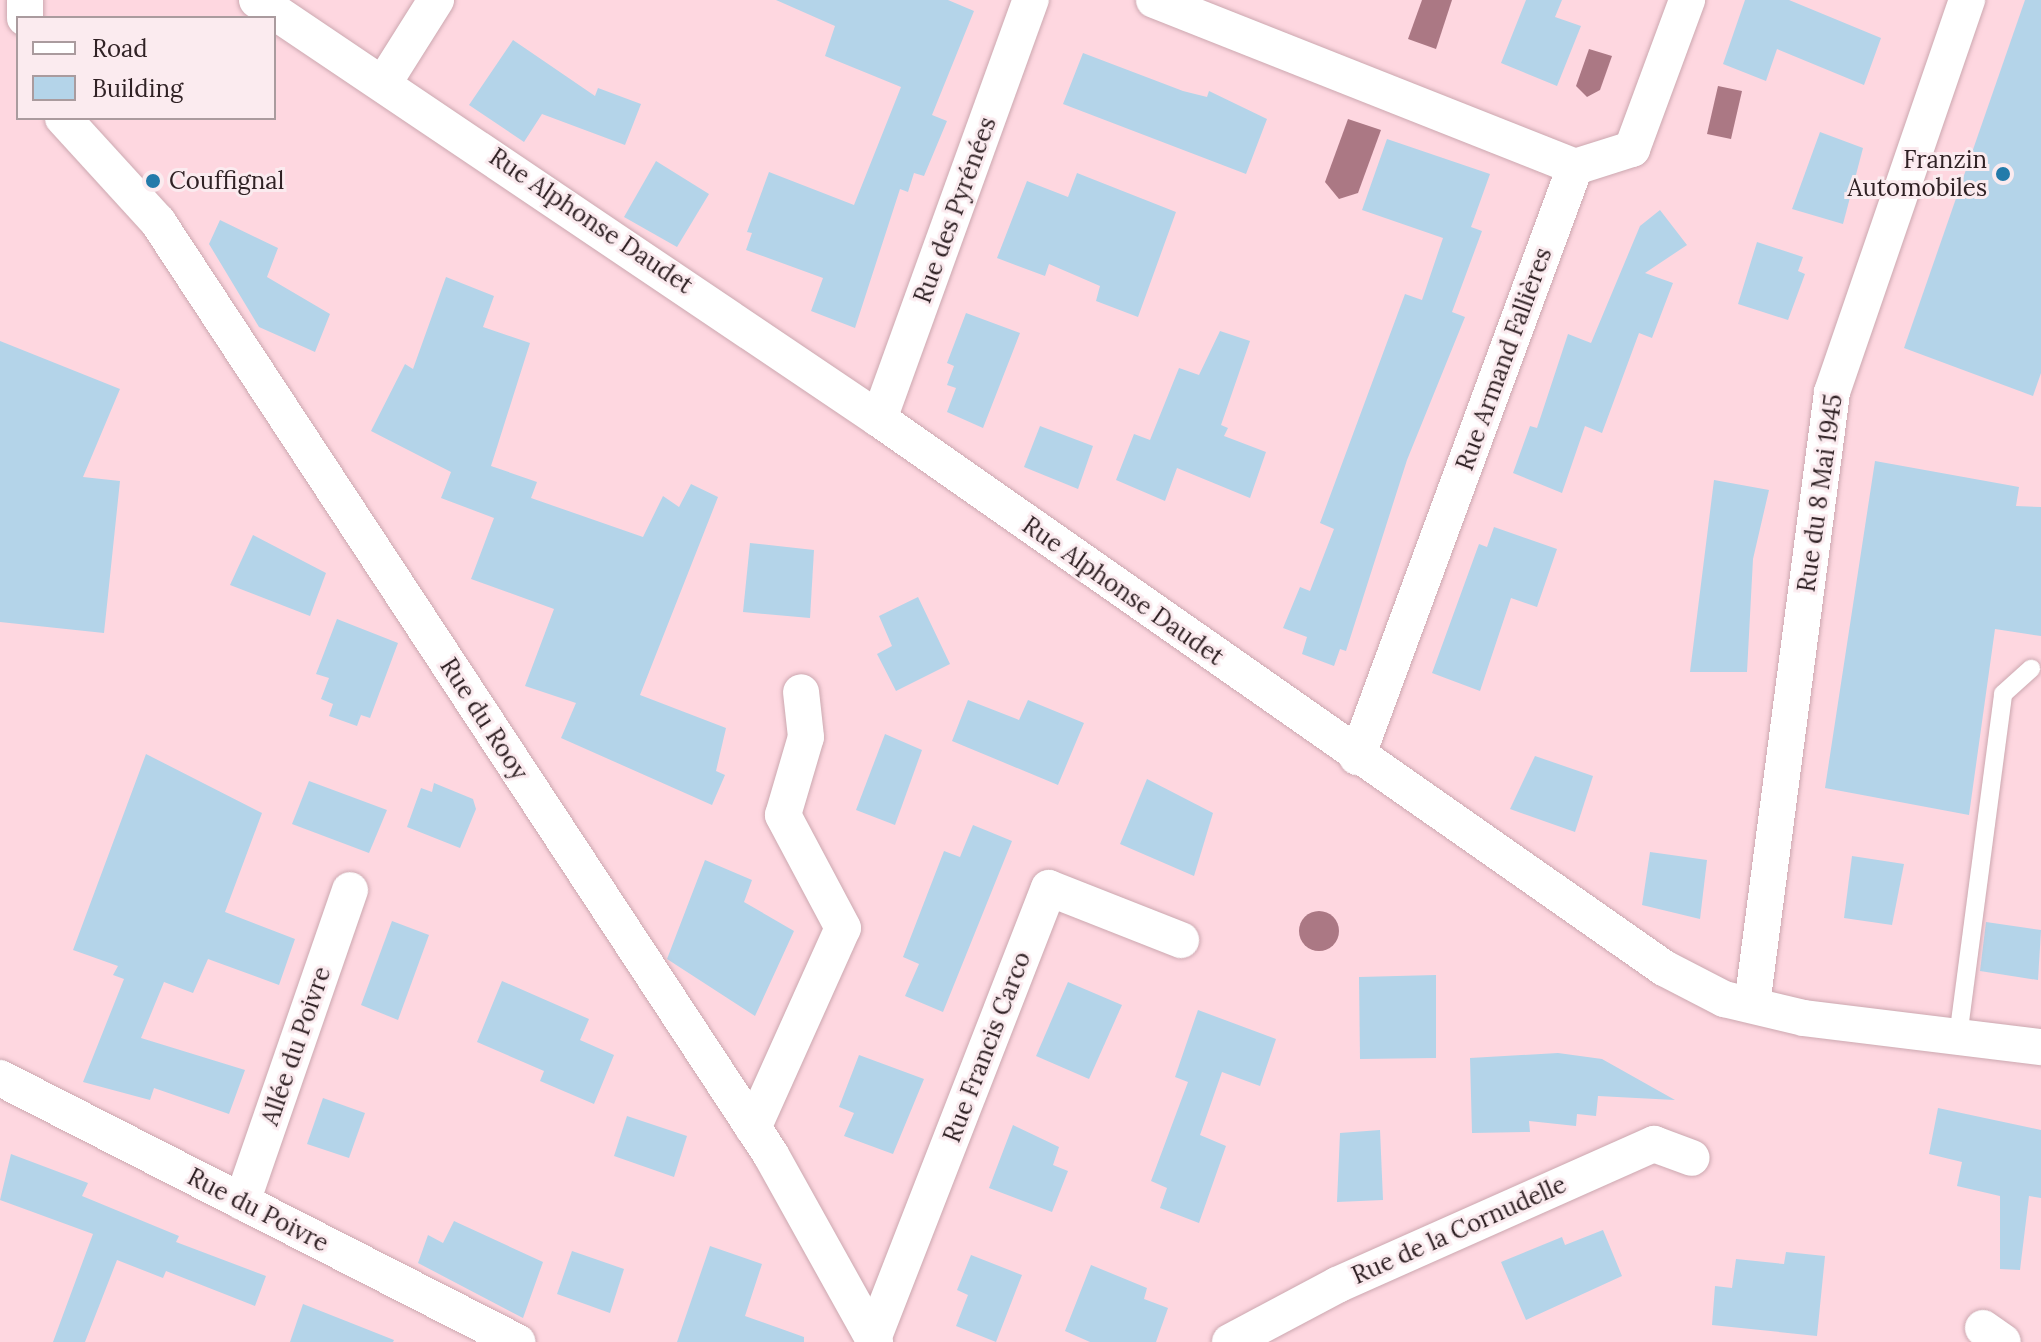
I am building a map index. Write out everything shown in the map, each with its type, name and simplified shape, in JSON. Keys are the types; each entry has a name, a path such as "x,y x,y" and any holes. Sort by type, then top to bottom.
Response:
{"street":[{"name":"Rue Alphonse Daudet","path":"257,0 385,81 879,419 1357,757 1664,968 1724,999 1804,1018 2041,1047"},
{"path":"385,81 436,0"},
{"name":"Rue des Pyrénées","path":"879,419 1031,0"},
{"path":"1154,0 1212,10 1575,167 1632,149 1687,0"},
{"name":"Rue du 8 Mai 1945","path":"1752,1005 1832,392 1967,0"},
{"name":"Rue du Rooy","path":"65,120 158,222 753,1128 874,1340"},
{"name":"Rue Armand Fallières","path":"1357,757 1575,167"},
{"path":"753,1128 843,928 783,815 806,737 801,692"},
{"name":"Rue Francis Carco","path":"874,1340 1049,888 1181,940"},
{"name":"Allée du Poivre","path":"242,1202 350,890"},
{"name":"Rue du Poivre","path":"0,1078 517,1342"},
{"name":"Rue de la Cornudelle","path":"1230,1342 1337,1285 1654,1144 1692,1158"}],"lane":[{"path":"1958,1037 2003,694 2031,669"}],"shaded area":[{"path":"1422,0 1452,0 1436,49 1408,39"},
{"path":"1589,49 1612,56 1600,90 1587,97 1576,86"},
{"path":"1718,86 1742,91 1731,139 1707,134"},
{"path":"1348,119 1381,130 1358,193 1339,199 1325,182"},
{"path":"1319,911 1333,917 1339,931 1333,945 1319,951 1305,945 1299,931 1305,917"}],"building":[{"path":"776,0 948,0 974,11 932,115 947,121 924,176 914,173 908,192 900,189 855,328 811,311 823,278 746,250 752,233 747,232 769,172 854,205 901,87 825,56 835,26"},
{"path":"1526,0 1562,0 1555,17 1581,26 1557,86 1501,63"},
{"path":"1745,0 1789,0 1881,38 1864,85 1777,49 1766,81 1723,64"},
{"name":"Franzin Automobiles","path":"2025,0 2041,0 2041,373 2033,396 1904,348"},
{"path":"513,40 595,96 598,88 641,104 625,145 542,114 524,142 469,105"},
{"path":"1083,53 1183,91 1207,97 1209,91 1267,119 1246,174 1063,104"},
{"path":"1820,132 1863,148 1843,224 1792,209"},
{"path":"1387,139 1490,174 1471,227 1482,231 1452,312 1465,317 1407,460 1346,651 1340,649 1334,666 1302,654 1307,637 1283,628 1300,587 1310,591 1334,529 1320,523 1405,294 1422,300 1443,238 1362,210"},
{"path":"656,161 709,194 677,247 624,217"},
{"path":"1077,173 1176,212 1138,317 1096,301 1100,286 1049,264 1045,276 997,258 1027,181 1068,197"},
{"path":"1660,210 1687,245 1645,273 1673,283 1652,338 1639,333 1602,433 1585,426 1562,493 1513,473 1530,426 1537,428 1568,334 1591,343 1640,226"},
{"path":"220,220 278,248 267,277 330,314 315,352 259,327 209,244"},
{"path":"1757,242 1803,257 1798,271 1805,274 1788,320 1738,304"},
{"path":"446,277 494,296 483,327 530,343 491,466 537,482 531,498 643,537 663,496 679,507 691,484 718,497 640,695 726,728 716,771 725,775 712,805 561,738 576,703 525,686 554,609 471,579 494,518 441,498 451,472 371,431 405,364 413,369"},
{"path":"966,313 1020,333 983,428 947,412 956,388 947,385 954,366 947,363"},
{"path":"1220,331 1250,341 1221,425 1228,428 1224,436 1266,452 1250,498 1177,468 1165,501 1116,480 1134,434 1150,440 1179,368 1199,375"},
{"path":"0,341 120,389 83,477 120,481 104,633 0,622"},
{"path":"1040,426 1093,446 1078,489 1024,467"},
{"path":"1875,461 2019,487 2016,506 2041,507 2041,636 1995,629 1969,815 1825,788"},
{"path":"1714,480 1769,490 1753,559 1747,672 1690,672"},
{"path":"1494,527 1557,549 1537,607 1511,598 1480,691 1432,673 1479,544 1487,547"},
{"path":"253,535 326,573 310,616 230,585"},
{"path":"750,543 814,550 810,618 743,612"},
{"path":"918,597 950,664 896,691 877,654 892,646 879,616"},
{"path":"337,619 398,643 370,718 361,715 357,726 329,716 333,704 321,699 329,678 316,674"},
{"path":"968,700 1019,720 1028,700 1084,723 1058,785 952,741"},
{"path":"885,734 922,750 895,825 856,810"},
{"path":"146,754 262,813 225,912 295,939 279,985 208,959 193,993 164,982 141,1038 245,1070 229,1114 154,1088 150,1100 83,1082 124,979 113,975 118,966 73,950"},
{"path":"1535,756 1593,776 1575,832 1510,809"},
{"path":"1147,779 1213,813 1194,876 1120,844"},
{"path":"309,781 387,810 369,853 292,824"},
{"path":"434,783 473,799 476,809 460,848 407,827 421,788 432,792"},
{"path":"973,825 1012,841 943,1012 905,996 919,964 903,957 944,851 960,857"},
{"path":"1650,852 1707,860 1700,919 1642,905"},
{"path":"1852,856 1904,864 1892,925 1844,918"},
{"path":"705,860 752,880 744,902 794,931 755,1016 667,959"},
{"path":"392,921 429,935 398,1020 361,1005"},
{"path":"1986,922 2041,930 2038,980 1980,971"},
{"path":"1436,975 1436,1058 1360,1059 1359,977"},
{"path":"502,981 589,1019 580,1040 614,1055 594,1104 540,1081 544,1071 477,1042"},
{"path":"1068,982 1122,1005 1089,1079 1036,1056"},
{"path":"1198,1010 1276,1039 1260,1086 1222,1072 1200,1135 1226,1146 1199,1223 1160,1208 1167,1188 1151,1181 1188,1082 1175,1077"},
{"path":"1558,1053 1602,1059 1675,1100 1598,1096 1596,1116 1577,1114 1576,1126 1529,1121 1530,1132 1472,1133 1470,1058"},
{"path":"859,1055 924,1079 893,1154 844,1136 854,1113 839,1107"},
{"path":"323,1098 365,1113 349,1158 307,1144"},
{"path":"1938,1108 2041,1130 2041,1198 2029,1196 2020,1270 2000,1269 2000,1196 1957,1186 1962,1162 1929,1154"},
{"path":"627,1116 687,1136 674,1177 614,1156"},
{"path":"1013,1125 1059,1147 1053,1165 1068,1171 1052,1212 989,1188"},
{"path":"1380,1130 1383,1200 1337,1202 1340,1133"},
{"path":"11,1154 88,1183 82,1196 179,1236 176,1242 266,1276 255,1306 166,1271 163,1278 117,1260 85,1342 53,1342 93,1234 0,1200"},
{"path":"454,1221 543,1262 523,1318 418,1263 428,1235 443,1243"},
{"path":"1603,1230 1622,1276 1526,1320 1501,1262 1562,1237 1565,1245"},
{"path":"710,1246 762,1264 745,1316 804,1337 804,1342 677,1342"},
{"path":"572,1251 624,1269 610,1313 557,1294"},
{"path":"1786,1252 1825,1256 1817,1336 1712,1325 1715,1286 1732,1288 1736,1259 1784,1264"},
{"path":"971,1255 1022,1275 996,1342 956,1326 968,1295 957,1290"},
{"path":"1091,1265 1147,1288 1144,1299 1168,1308 1156,1342 1090,1342 1065,1331"},
{"path":"303,1304 394,1340 290,1342"}],"place":[{"name":"Franzin Automobiles","path":"2003,174"},
{"name":"Couffignal","path":"153,181"}]}
